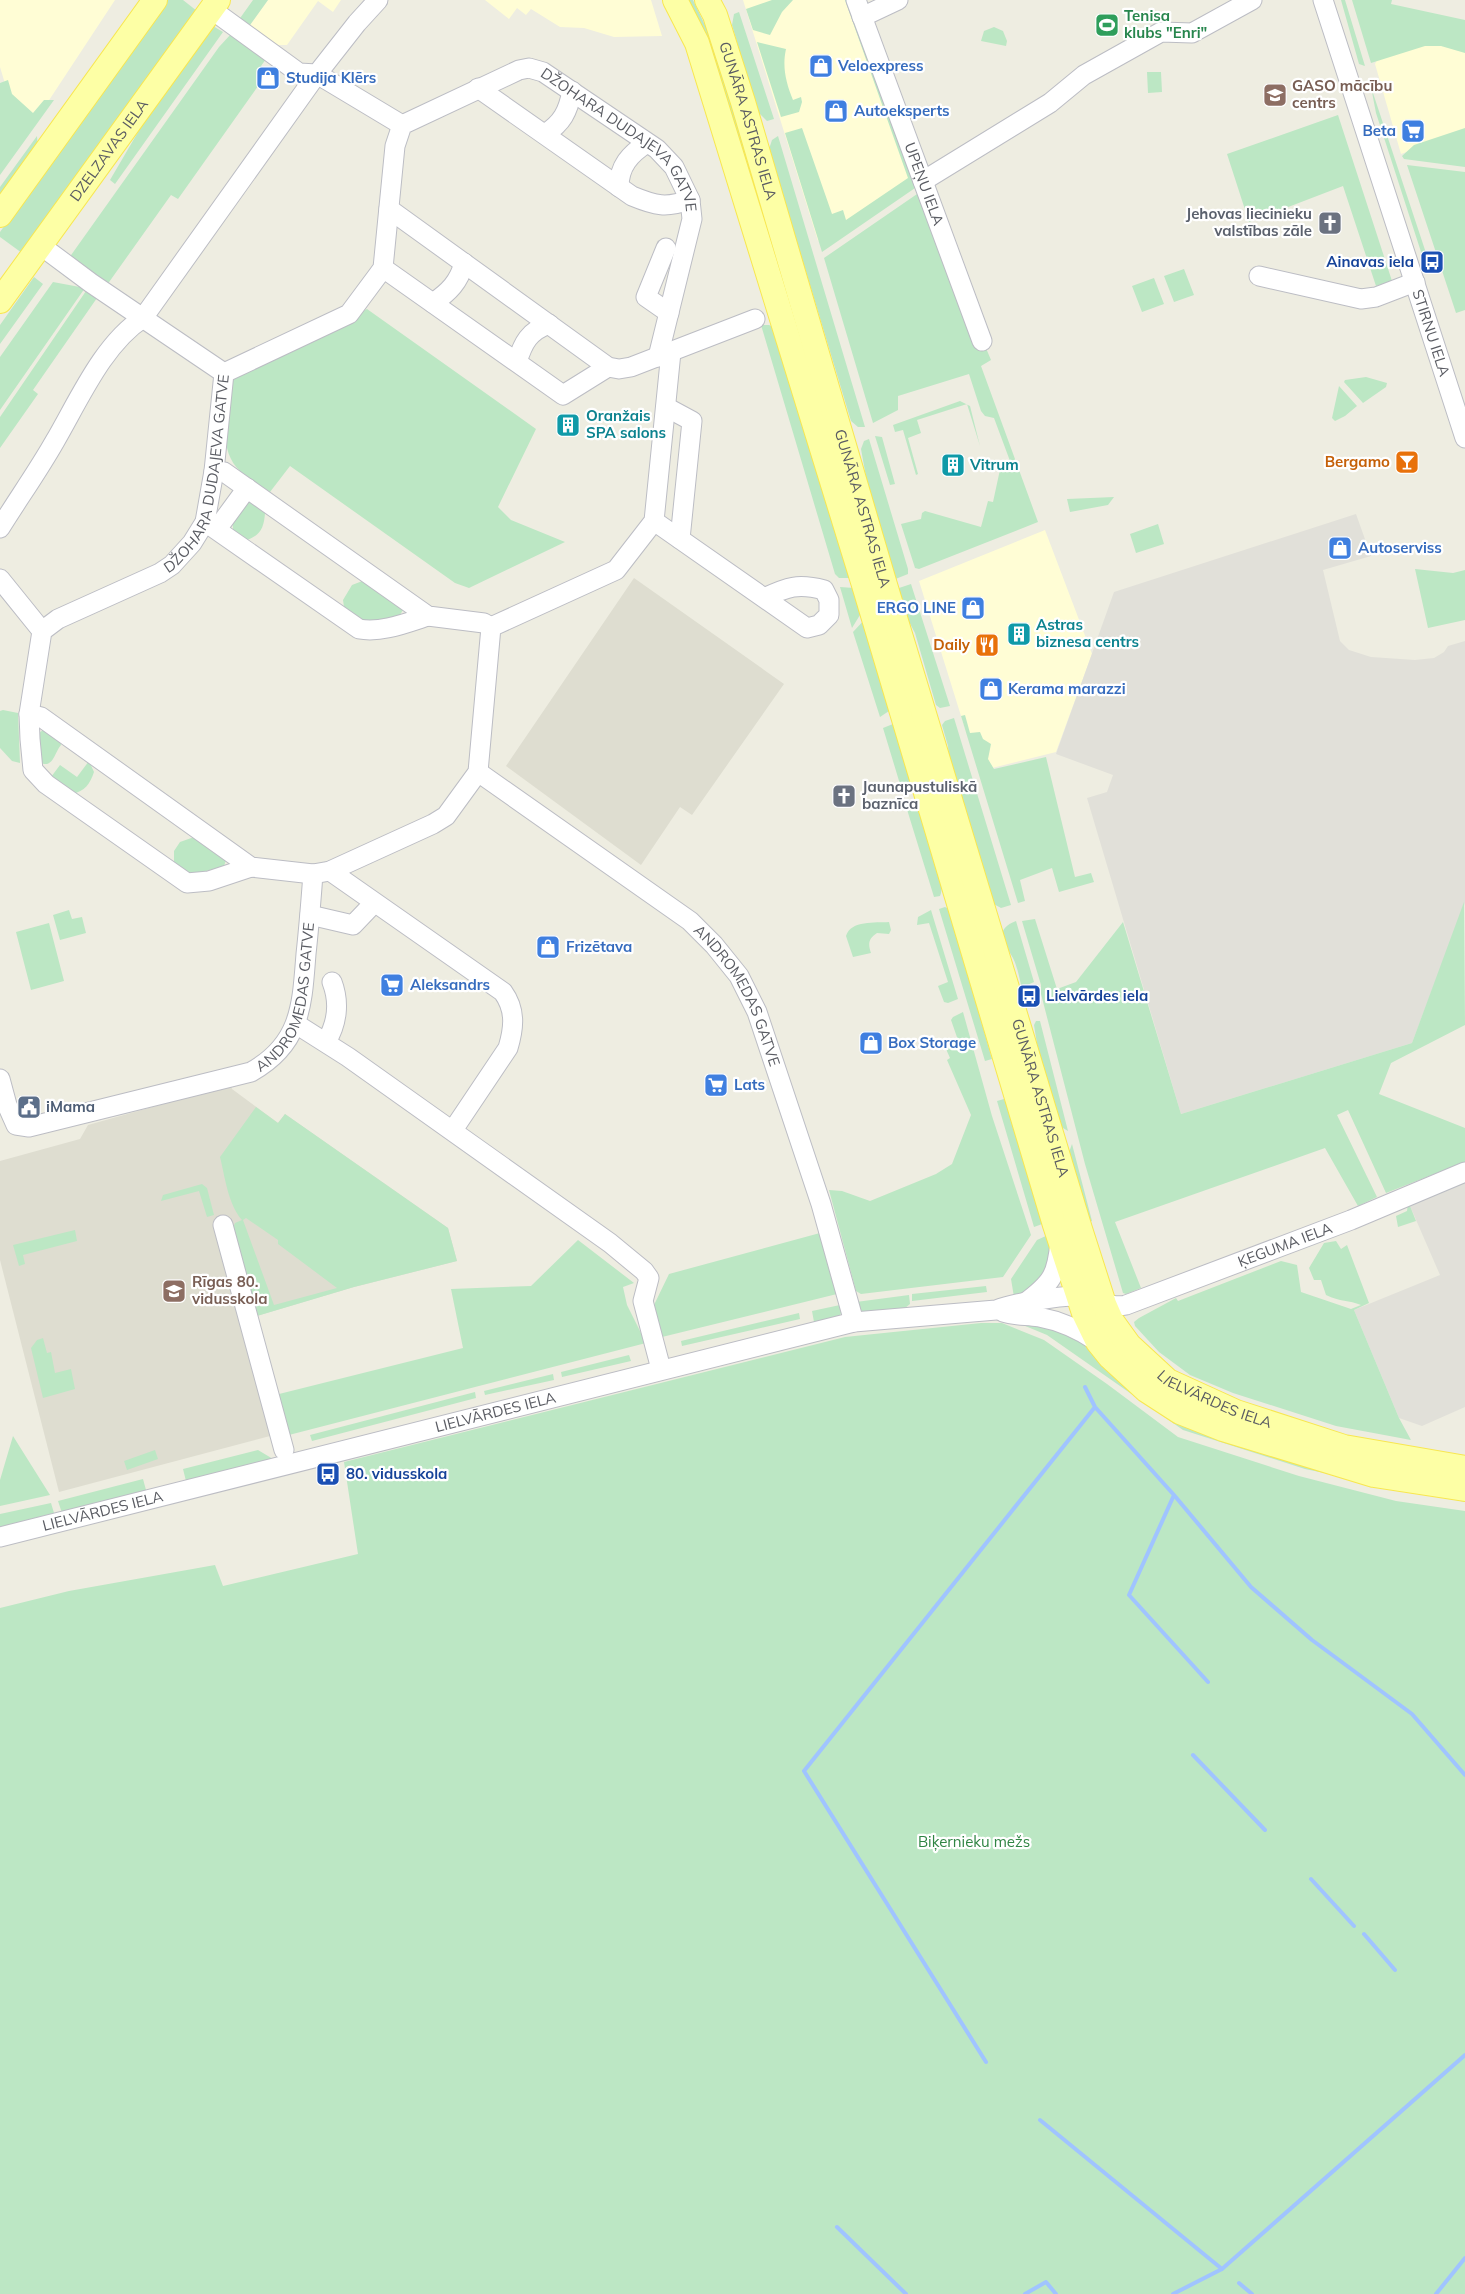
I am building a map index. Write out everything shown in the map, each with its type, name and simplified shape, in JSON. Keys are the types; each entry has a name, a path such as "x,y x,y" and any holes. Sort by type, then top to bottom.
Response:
{"main road":[{"path":"0,215 155,0"},
{"name":"GUNĀRA ASTRAS IELA","path":"675,0 697,43 1049,1164 1060,1240 1089,1305"},
{"name":"GUNĀRA ASTRAS IELA","path":"707,0 715,15 743,102 802,300 1089,1305"},
{"name":"DZELZAVAS IELA","path":"0,300 215,5"},
{"path":"780,308 802,300"},
{"name":"LIELVĀRDES IELA","path":"1089,1305 1098,1342 1110,1357 1146,1390 1180,1412 1214,1426 1374,1475 1465,1489"},
{"name":"LIELVĀRDES IELA","path":"1089,1305 1168,1381 1236,1412 1344,1447 1465,1468"}],"street":[{"path":"0,528 55,441 84,388 127,328 143,318 317,74 356,23 378,0"},
{"path":"859,8 898,0"},
{"path":"923,181 1050,103 1084,75 1161,32 1192,33 1252,0"},
{"name":"STIRNU IELA","path":"1323,0 1465,438"},
{"path":"215,5 299,73 317,74 402,125 395,146 383,268 563,395 608,367"},
{"name":"UPEŅU IELA","path":"859,8 982,340"},
{"name":"DŽOHARA DUDAJEVA GATVE","path":"402,125 478,88 519,70 529,68 543,72 657,149 674,167 690,200 692,219 669,313 665,354"},
{"path":"478,88 632,196 652,204 670,206 690,200"},
{"path":"545,134 564,118 572,91"},
{"path":"619,187 619,173 626,161 635,150 647,142"},
{"path":"389,209 608,367 619,370 755,318"},
{"path":"40,245 224,373"},
{"path":"666,248 646,297 669,313"},
{"path":"433,303 453,287 460,276 464,263"},
{"name":"DŽOHARA DUDAJEVA GATVE","path":"42,631 58,619 172,565 211,525 214,471 224,373 349,314 383,268"},
{"path":"1259,276 1361,299 1376,297 1415,282"},
{"path":"517,362 527,338 537,328 549,324"},
{"path":"491,627 616,570 654,521 666,407 665,354"},
{"path":"666,407 692,421 680,539"},
{"path":"214,471 224,472 428,616"},
{"path":"657,487 684,495"},
{"path":"247,488 211,525 359,629 369,631 402,625 428,616 484,622 491,627"},
{"path":"654,521 764,598"},
{"path":"0,579 42,631 30,714 33,770 46,784 188,882 208,881 251,867 322,872 433,824 446,816 478,772 491,627"},
{"path":"30,714 41,717 251,867"},
{"name":"ANDROMEDAS GATVE","path":"478,772 690,921 714,945 739,976 757,1012 792,1111 836,1252 854,1322"},
{"path":"322,872 374,904 502,992 510,1002 513,1015 513,1033 508,1048 452,1130"},
{"name":"ANDROMEDAS GATVE","path":"0,1079 7,1105 16,1125 30,1126 251,1072 269,1062 280,1050 296,1024 302,1007 310,915 322,872"},
{"path":"310,915 353,925 374,904"},
{"path":"326,1042 334,1028 337,996 332,982"},
{"path":"296,1024 326,1042 452,1130 610,1243 644,1271 649,1278 643,1301 661,1369"},
{"name":"ĶEGUMA IELA","path":"1089,1305 1126,1305 1351,1220 1465,1172"},
{"path":"223,1225 284,1450"},
{"name":"GUNĀRA ASTRAS IELA","path":"1032,1310 1053,1280 1058,1264 1060,1240"},
{"name":"LIELVĀRDES IELA","path":"0,1537 661,1369 854,1322 996,1310 1010,1304 1032,1310 1076,1329 1098,1342"},
{"name":"LIELVĀRDES IELA","path":"1032,1310 1089,1305"}],"shaded area":[{"path":"0,0 115,0 36,120 9,97 0,67"},
{"path":"268,0 341,0 333,12 318,1 287,45 261,45 245,27 250,25"},
{"path":"485,0 651,0 662,36 614,37 584,28 560,27 531,9 526,15 517,8 509,19"},
{"path":"743,0 845,0 910,181 818,241"},
{"path":"1426,45 1440,45 1465,52 1465,131 1401,154 1375,64 1377,60"},
{"path":"1356,514 1371,556 1323,570 1340,641 1349,650 1371,657 1415,660 1434,658 1444,652 1448,646 1465,641 1465,903 1412,1043 1181,1114 1087,798 1107,792 1113,775 1056,754 1114,592"},
{"path":"1045,530 1092,654 1056,752 992,768 966,732 919,581"},
{"path":"634,578 784,684 692,815 680,807 641,865 506,766"},
{"name":"Rīgas 80. vidusskola","path":"231,1085 232,1089 278,1123 285,1114 448,1228 457,1261 354,1287 240,1321 270,1436 59,1492 0,1260 0,1161 80,1139 88,1125"},
{"path":"1465,1183 1465,1407 1422,1426 1399,1418 1354,1310 1440,1275 1410,1206"}],"green space":[{"path":"165,0 183,0 197,11 22,253 0,237 0,232"},
{"path":"253,0 268,0 250,25 245,27 238,21"},
{"path":"687,0 693,0 714,44 787,286 782,288"},
{"path":"772,0 793,0 782,12 770,35 753,30 746,9"},
{"path":"845,0 853,0 918,186 822,252 785,133 802,128 832,214 843,210 846,220 908,178"},
{"path":"1341,0 1345,0 1365,66 1359,64"},
{"path":"1352,0 1392,0 1391,4 1465,20 1465,53 1441,46 1425,46 1371,63"},
{"path":"739,12 774,119 767,121 757,111 732,25 734,14"},
{"path":"213,26 223,32 115,184 110,180 141,127"},
{"path":"994,27 1003,31 1007,41 1006,46 981,41 984,31"},
{"path":"231,34 266,59 261,66 268,72 178,199 171,195 107,285 69,258 219,47"},
{"path":"757,42 786,49 784,62 787,81 793,100 801,97 802,102 799,112 781,117"},
{"path":"1147,72 1161,72 1162,92 1148,93"},
{"path":"8,80 12,94 33,113 44,100 54,100 0,175 0,83"},
{"path":"1371,87 1426,253 1422,255 1376,113"},
{"path":"1338,115 1392,281 1376,286 1343,186 1249,222 1227,154"},
{"path":"1465,128 1465,167 1404,159 1402,156 1414,145"},
{"path":"37,136 38,149 0,202 0,187"},
{"path":"778,136 865,427 858,427 851,421 769,149 772,140"},
{"path":"1407,165 1465,172 1465,310 1456,313"},
{"path":"920,192 991,360 981,366 1038,522 919,569 915,568 901,524 921,519 922,513 925,511 981,527 988,501 993,502 1001,465 1010,461 994,418 985,416 981,411 969,374 898,396 898,410 873,423 824,258"},
{"path":"1184,269 1194,295 1174,302 1164,276"},
{"path":"34,277 43,284 0,344 0,325"},
{"path":"1154,278 1164,304 1142,312 1132,286"},
{"path":"53,282 85,288 0,410 0,357"},
{"path":"86,291 97,298 33,390 38,394 0,448 0,417"},
{"path":"367,309 536,429 498,507 511,520 565,542 469,588 455,583 290,466 270,492 241,472 233,463 228,452 225,428 232,378"},
{"path":"761,325 769,325 776,328 849,578 839,578 835,574"},
{"path":"1366,377 1387,383 1386,387 1363,403 1344,382 1345,380"},
{"path":"1339,386 1357,406 1345,416 1335,421 1332,418"},
{"path":"960,401 966,404 917,420 921,433 908,438 918,474 916,475 903,430 895,432 893,425"},
{"path":"967,405 970,406 980,446"},
{"path":"875,436 882,437 895,484 890,485"},
{"path":"869,439 908,569 908,574 893,580 871,505 861,449 864,441"},
{"path":"1114,497 1108,505 1070,512 1067,499"},
{"path":"246,501 254,501 265,513 264,522 259,533 247,540 234,534 233,529 235,516"},
{"path":"1158,524 1164,544 1136,553 1130,534"},
{"path":"1415,569 1453,573 1465,570 1465,620 1428,628"},
{"path":"365,580 402,607 403,610 398,618 365,624 344,607 343,600 352,585"},
{"path":"911,584 950,706 940,708 936,705 915,633 903,610 896,589"},
{"path":"840,587 854,588 863,610 852,628"},
{"path":"866,618 892,709 880,717 853,632"},
{"path":"0,711 18,713 20,763 12,761 0,748"},
{"path":"965,715 970,733 980,732 983,739 991,744 988,759 994,769 1046,757 1075,877 1091,873 1094,882 1059,892 1052,868 1020,880 1025,901 1018,903 961,716"},
{"path":"954,718 1011,905 1001,908 990,902 950,771 948,746 942,725 945,721"},
{"path":"893,724 910,781 909,789 903,794 883,728"},
{"path":"43,730 48,731 60,741 61,745 53,760 47,764 39,762 39,733"},
{"path":"89,761 94,772 89,783 77,793 72,794 51,777 60,765 77,777"},
{"path":"914,801 922,805 936,851 942,887 940,896 934,897 905,803"},
{"path":"197,836 226,860 224,866 192,875 184,873 174,864 174,851 180,842"},
{"path":"1464,902 1465,1025 1391,1063 1379,1094 1465,1128 1465,1162 1386,1193 1348,1110 1337,1115 1377,1197 1358,1206 1325,1148 1115,1222 1141,1288 1126,1294 1123,1293 1085,1164 1041,994 1041,985 1022,921 1035,919 1057,989 1076,982 1123,922 1181,1114 1412,1043"},
{"path":"945,907 949,909 992,1059 985,1061 939,909"},
{"path":"69,910 72,919 82,917 86,933 60,940 53,915"},
{"path":"931,910 958,999 948,1003 944,1002 938,986 948,982 929,923 917,925 918,917"},
{"path":"1016,921 1034,982 1025,986 1021,985 1016,964 1003,937 1005,928"},
{"path":"889,922 891,930 889,934 877,933 870,940 871,953 853,957 846,936 853,927 864,923"},
{"path":"49,923 64,981 31,990 16,932"},
{"path":"963,1012 992,1116 1031,1235 1003,1277 861,1294 856,1291 829,1190 842,1191 870,1201 936,1174 952,1164 971,1115 947,1060 950,1058 946,1049 959,1043 951,1020"},
{"path":"1036,1021 1040,1021 1068,1131 1058,1125 1040,1063 1034,1025"},
{"path":"1004,1099 1021,1133 1045,1223 1034,1227 997,1101"},
{"path":"256,1107 278,1123 285,1114 448,1228 457,1261 354,1287 257,1316 233,1228 235,1223 242,1220 237,1214 230,1198 220,1157","holes":["246,1218 278,1240 278,1244 337,1288 274,1305 243,1220"]},
{"path":"1072,1144 1092,1221 1088,1222 1068,1155"},
{"path":"1465,1180 1465,1183 1410,1206 1416,1221 1398,1227 1396,1216 1407,1211 1408,1203"},
{"path":"202,1184 207,1188 214,1215 207,1217 199,1191 161,1201 163,1195"},
{"path":"75,1230 77,1241 23,1255 25,1264 19,1266 13,1245"},
{"path":"820,1233 837,1294 662,1337 653,1307 669,1274"},
{"path":"1048,1235 1052,1254 1040,1288 1014,1297 1011,1279 1037,1240"},
{"path":"578,1240 634,1283 623,1287 627,1305 646,1343 285,1436 275,1395 463,1348 451,1289 531,1286"},
{"path":"1336,1241 1341,1249 1347,1245 1369,1303 1354,1310 1399,1418 1411,1440 1336,1426 1233,1393 1190,1375 1159,1352 1135,1326 1134,1322 1139,1318 1176,1298 1178,1301 1281,1261 1297,1265 1301,1292 1351,1309 1361,1305 1326,1295 1321,1280 1314,1280 1309,1268 1324,1243"},
{"path":"986,1286 987,1292 912,1301 912,1294"},
{"path":"909,1295 910,1304 905,1308 863,1313 856,1302"},
{"path":"840,1305 841,1313 839,1317 814,1322 812,1311"},
{"path":"799,1313 800,1319 682,1346 681,1341"},
{"name":"Biķernieku mežs","path":"981,1323 1002,1323 1044,1340 1178,1437 1299,1476 1396,1501 1465,1511 1465,2294 0,2294 0,1608 69,1591 215,1565 223,1586 358,1554 344,1462 845,1337"},
{"path":"1018,1323 1059,1326 1465,1498 1465,1502 1305,1469 1183,1430 1047,1335"},
{"path":"43,1338 47,1353 51,1352 55,1373 71,1369 75,1389 43,1398 31,1348 37,1340"},
{"path":"629,1355 631,1361 562,1377 561,1372"},
{"path":"553,1374 554,1380 485,1395 484,1391"},
{"path":"475,1392 476,1398 312,1441 310,1435"},
{"path":"13,1436 50,1495 0,1506 0,1480"},
{"path":"155,1450 158,1459 127,1470 124,1461"},
{"path":"258,1450 273,1459 186,1481 183,1469"},
{"path":"143,1479 146,1490 62,1513 58,1501"},
{"path":"51,1503 54,1513 0,1527 0,1514"}],"waterway":[{"path":"1085,1387 1095,1407 1174,1495 1251,1587 1312,1640 1412,1714 1465,1775"},
{"path":"986,2062 804,1771 1095,1407"},
{"path":"1174,1495 1129,1595 1208,1682"},
{"path":"1193,1755 1265,1830"},
{"path":"1311,1879 1354,1926"},
{"path":"1364,1934 1395,1970"},
{"path":"1173,2294 1222,2269 1465,2055"},
{"path":"1040,2120 1222,2269"},
{"path":"837,2227 906,2294"},
{"path":"1436,2294 1465,2258"},
{"path":"1025,2294 1046,2282 1056,2294"},
{"path":"1239,2283 1252,2294"}],"place":[{"name":"Tenisa klubs \"Enri\"","path":"1107,25"},
{"name":"Veloexpress","path":"821,66"},
{"name":"Studija Klērs","path":"268,78"},
{"name":"GASO mācību centrs","path":"1275,95"},
{"name":"Autoeksperts","path":"836,111"},
{"name":"Beta","path":"1413,131"},
{"name":"Jehovas liecinieku valstības zāle","path":"1330,223"},
{"name":"Ainavas iela","path":"1432,262"},
{"name":"Oranžais SPA salons","path":"568,425"},
{"name":"Bergamo","path":"1407,462"},
{"name":"Vitrum","path":"953,465"},
{"name":"Autoserviss","path":"1340,548"},
{"name":"ERGO LINE","path":"973,608"},
{"name":"Astras biznesa centrs","path":"1019,634"},
{"name":"Daily","path":"987,645"},
{"name":"Kerama marazzi","path":"991,689"},
{"name":"Jaunapustuliskā baznīca","path":"844,796"},
{"name":"Frizētava","path":"548,947"},
{"name":"Aleksandrs","path":"392,985"},
{"name":"Lielvārdes iela","path":"1029,996"},
{"name":"Box Storage","path":"871,1043"},
{"name":"Lats","path":"716,1085"},
{"name":"iMama","path":"29,1107"},
{"name":"Rīgas 80. vidusskola","path":"174,1291"},
{"name":"80. vidusskola","path":"328,1474"}]}
